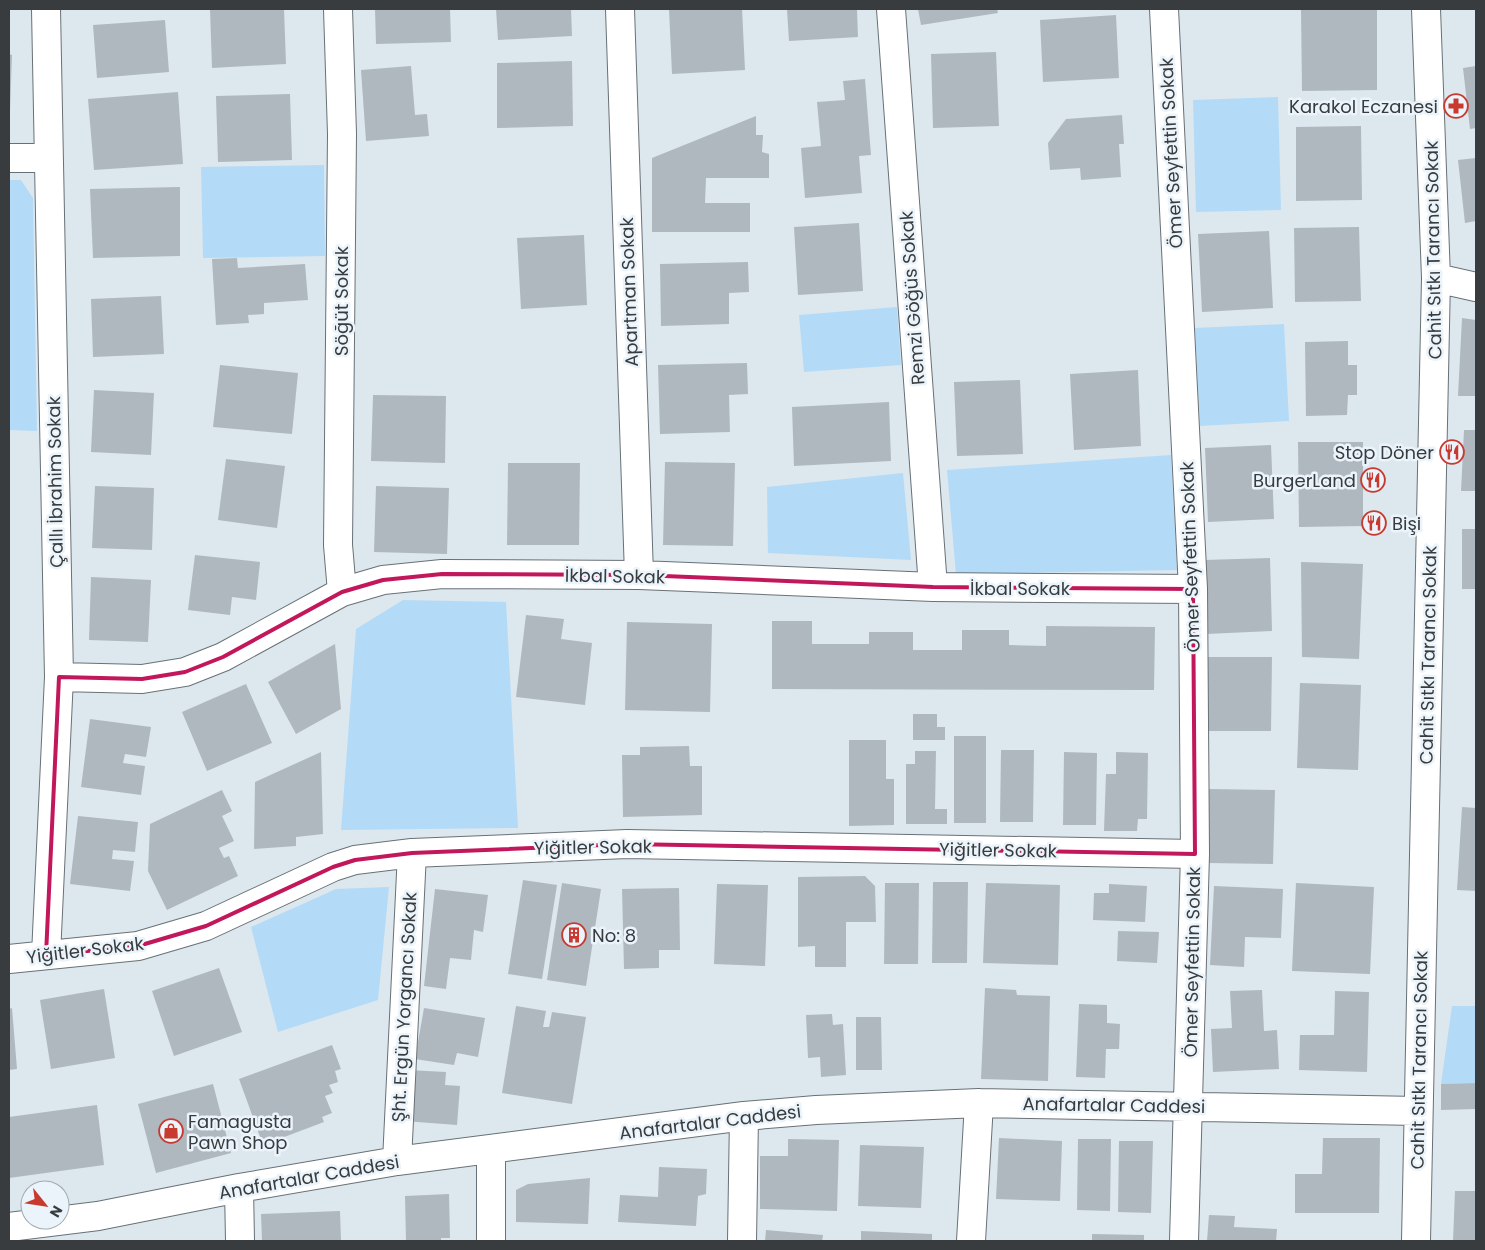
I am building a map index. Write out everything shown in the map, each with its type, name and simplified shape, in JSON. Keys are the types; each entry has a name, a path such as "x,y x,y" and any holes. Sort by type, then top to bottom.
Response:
{"street":[{"name":"Çallı İbrahim Sokak","path":"46,9 59,677 46,955"},
{"name":"Söğüt Sokak","path":"338,9 342,134 338,545 342,592"},
{"name":"Apartman Sokak","path":"620,9 639,575"},
{"name":"Remzi Göğüs Sokak","path":"891,9 933,587"},
{"name":"Ömer Seyfettin Sokak","path":"1164,9 1193,589 1195,854 1184,1241"},
{"name":"Cahit Sıtkı Tarancı Sokak","path":"1416,1241 1436,278 1426,9"},
{"path":"9,158 48,158"},
{"path":"1436,278 1476,287"},
{"name":"İkbal Sokak","path":"59,677 142,678 185,672 223,657 342,592 383,580 442,574 639,575 933,587 1193,589"},
{"name":"Yiğitler Sokak","path":"9,959 138,946 206,926 340,865 378,856 627,844 1195,854"},
{"name":"Şht. Ergün Yorgancı Sokak","path":"397,1161 412,853"},
{"path":"971,1241 979,1104"},
{"name":"Anafartalar Caddesi","path":"9,1227 98,1216 239,1188 397,1161 744,1116 834,1109 979,1104 1418,1111"},
{"path":"742,1241 744,1116"},
{"path":"491,1149 491,1241"},
{"path":"239,1188 240,1241"}],"highlighted area":[{"path":"442,574 639,575 933,587 1193,589 1195,854 627,844 412,853 355,860 333,867 206,926 138,946 46,955 59,677 142,679 185,672 223,657 342,592 383,580"}],"shaded area":[{"path":"1278,97 1281,210 1196,212 1193,100"},
{"path":"324,165 325,256 203,258 201,167"},
{"path":"9,180 21,180 33,198 37,431 9,430"},
{"path":"897,307 901,365 804,372 799,315"},
{"path":"1284,324 1289,421 1200,426 1195,328"},
{"path":"1171,455 1177,570 956,574 947,470"},
{"path":"903,473 911,560 768,553 767,487"},
{"path":"403,600 506,602 518,828 341,830 356,629"},
{"path":"389,887 378,1000 278,1032 251,927 336,889"},
{"path":"1452,1006 1476,1006 1476,1083 1441,1084"}],"building":[{"path":"210,9 284,9 286,64 212,68"},
{"path":"375,9 450,9 451,42 376,44"},
{"path":"496,9 571,9 572,36 498,40"},
{"path":"669,9 742,9 745,70 672,74"},
{"path":"787,9 857,9 858,37 789,41"},
{"path":"918,9 997,9 998,13 921,25"},
{"path":"1301,9 1377,9 1377,90 1302,91"},
{"path":"1116,15 1119,78 1043,82 1040,20"},
{"path":"165,20 169,72 97,78 93,25"},
{"path":"996,52 999,126 933,128 931,54"},
{"path":"9,54 12,55 10,111 9,111"},
{"path":"572,61 573,126 497,128 497,63"},
{"path":"411,66 415,115 427,114 429,136 366,141 361,70"},
{"path":"1476,66 1476,128 1470,129 1463,68"},
{"path":"865,79 871,155 859,156 862,193 805,198 801,148 821,146 817,102 845,100 843,81"},
{"path":"178,92 183,164 94,170 88,99"},
{"path":"290,94 292,160 218,162 216,96"},
{"path":"1122,115 1124,144 1119,144 1121,177 1081,180 1080,168 1050,170 1048,143 1066,119"},
{"path":"756,116 756,135 763,135 762,152 769,154 769,178 706,178 705,203 750,203 750,232 652,232 652,158"},
{"path":"1361,126 1362,200 1296,201 1296,127"},
{"path":"1476,158 1476,221 1465,223 1458,160"},
{"path":"180,187 180,256 93,258 90,189"},
{"path":"859,223 863,291 798,295 794,227"},
{"path":"1359,227 1361,301 1295,302 1294,228"},
{"path":"1269,231 1273,308 1202,312 1198,234"},
{"path":"584,235 587,305 521,309 517,238"},
{"path":"237,258 238,268 305,264 308,300 264,303 264,314 248,315 249,323 216,325 212,259"},
{"path":"748,262 749,292 729,293 729,324 661,326 660,264"},
{"path":"161,296 164,354 93,357 91,299"},
{"path":"1462,318 1476,320 1476,396 1458,396"},
{"path":"1348,341 1348,365 1357,365 1357,395 1348,395 1347,415 1306,416 1305,342"},
{"path":"747,363 748,394 729,395 730,432 660,434 658,365"},
{"path":"220,365 298,373 292,434 213,427"},
{"path":"1138,370 1141,446 1074,450 1070,374"},
{"path":"1020,380 1023,454 957,456 954,382"},
{"path":"94,390 154,393 151,455 91,452"},
{"path":"373,395 446,396 445,463 371,461"},
{"path":"889,402 891,461 794,466 792,407"},
{"path":"1464,430 1476,430 1476,491 1461,491"},
{"path":"1298,442 1363,442 1363,526 1299,527"},
{"path":"1271,445 1274,519 1208,522 1205,448"},
{"path":"226,459 285,466 277,528 218,520"},
{"path":"665,462 735,463 733,546 663,545"},
{"path":"508,463 580,463 579,545 507,545"},
{"path":"95,486 154,488 152,550 92,548"},
{"path":"376,486 449,488 447,554 374,552"},
{"path":"1462,529 1476,529 1476,589 1462,589"},
{"path":"195,555 260,562 256,600 232,597 230,615 188,610"},
{"path":"1270,558 1272,631 1206,634 1204,560"},
{"path":"1301,562 1363,564 1359,659 1302,657"},
{"path":"91,577 151,580 148,642 89,640"},
{"path":"526,615 564,619 561,639 592,643 585,705 516,697"},
{"path":"772,621 812,621 812,644 869,644 869,632 913,632 913,650 962,650 962,630 1009,630 1009,645 1046,646 1046,626 1155,627 1154,690 772,689"},
{"path":"627,622 712,624 710,712 625,710"},
{"path":"335,644 341,709 296,734 268,682"},
{"path":"1206,657 1272,657 1271,731 1206,731"},
{"path":"1300,683 1361,685 1358,770 1297,768"},
{"path":"246,684 272,743 207,771 182,712"},
{"path":"913,714 937,714 937,727 945,727 945,740 913,740"},
{"path":"90,719 151,727 146,757 125,754 123,763 145,766 141,795 81,787"},
{"path":"954,736 986,736 986,823 954,823"},
{"path":"849,740 886,740 886,779 894,779 894,825 849,826"},
{"path":"689,746 690,766 702,766 702,815 623,817 622,755 640,755 640,747"},
{"path":"1001,750 1034,750 1033,822 1000,822"},
{"path":"915,751 936,751 935,809 947,809 947,824 906,824 906,764 915,764"},
{"path":"321,752 323,834 296,837 296,846 254,849 255,782"},
{"path":"1064,752 1097,753 1096,825 1063,825"},
{"path":"1116,752 1148,753 1147,819 1138,819 1137,831 1104,831 1106,774 1116,774"},
{"path":"1209,789 1275,790 1273,864 1208,863"},
{"path":"222,790 232,811 222,816 234,841 219,848 224,858 229,856 238,876 167,910 148,871 150,824"},
{"path":"1462,807 1476,808 1476,891 1457,890"},
{"path":"78,816 138,822 135,852 113,850 112,859 134,861 130,891 70,884"},
{"path":"865,876 875,886 876,922 846,922 846,967 815,967 815,946 798,947 798,877"},
{"path":"523,880 557,885 542,979 508,974"},
{"path":"933,882 968,882 967,963 932,963"},
{"name":"No: 8","path":"562,883 601,889 586,986 547,980"},
{"path":"885,883 919,883 918,964 884,964"},
{"path":"986,883 1060,885 1058,965 983,963"},
{"path":"1296,883 1374,887 1370,974 1292,971"},
{"path":"717,884 768,885 765,966 714,964"},
{"path":"1109,884 1147,886 1145,922 1093,920 1094,893 1109,893"},
{"path":"1214,886 1283,889 1281,938 1245,937 1244,967 1210,965"},
{"path":"679,888 680,950 659,950 659,968 624,969 622,889"},
{"path":"435,889 488,895 483,932 474,930 471,960 450,958 446,989 424,986"},
{"path":"1118,931 1159,932 1157,963 1117,961"},
{"path":"219,968 242,1032 174,1056 152,991"},
{"path":"985,988 1016,990 1017,995 1050,996 1048,1081 981,1079"},
{"path":"104,989 115,1058 51,1069 40,1000"},
{"path":"1262,990 1264,1031 1277,1030 1279,1069 1213,1072 1211,1029 1232,1028 1230,991"},
{"path":"1335,991 1369,992 1367,1072 1299,1070 1300,1035 1334,1035"},
{"path":"1079,1004 1107,1005 1107,1023 1120,1024 1119,1049 1106,1049 1105,1078 1076,1077"},
{"path":"516,1006 546,1011 543,1027 549,1027 552,1012 586,1017 572,1104 502,1093"},
{"path":"12,1008 17,1069 9,1070 9,1009"},
{"path":"424,1008 485,1018 478,1057 457,1053 454,1065 415,1059"},
{"path":"832,1014 833,1025 843,1024 846,1075 821,1077 820,1057 808,1058 806,1015"},
{"path":"856,1017 881,1017 882,1070 856,1070"},
{"path":"332,1045 341,1069 335,1071 338,1082 329,1085 333,1093 325,1096 332,1113 322,1117 324,1122 263,1145 239,1079"},
{"path":"408,1070 446,1072 445,1085 460,1086 457,1125 404,1121"},
{"path":"1476,1083 1476,1109 1441,1110 1441,1084"},
{"path":"213,1084 231,1153 156,1173 138,1104"},
{"path":"97,1105 104,1165 9,1178 9,1117"},
{"path":"999,1138 1062,1141 1060,1201 996,1199"},
{"path":"1323,1138 1380,1138 1379,1213 1295,1213 1295,1174 1322,1174"},
{"path":"788,1139 839,1140 837,1211 760,1209 760,1156 788,1156"},
{"path":"1078,1139 1111,1139 1110,1211 1077,1210"},
{"path":"1119,1141 1153,1141 1151,1213 1118,1212"},
{"path":"860,1145 924,1147 921,1208 858,1206"},
{"path":"659,1167 707,1169 706,1194 698,1196 696,1226 618,1222 620,1195 658,1197"},
{"path":"590,1178 588,1224 516,1222 516,1190 528,1184"},
{"path":"1455,1191 1476,1191 1476,1241 1453,1241"},
{"path":"449,1194 450,1238 441,1238 441,1241 406,1241 405,1196"},
{"path":"340,1211 341,1241 262,1241 261,1214"},
{"path":"1209,1215 1235,1216 1234,1227 1277,1229 1276,1241 1207,1241"},
{"path":"766,1230 823,1235 822,1241 765,1241"},
{"path":"861,1231 932,1234 932,1241 861,1241"},
{"path":"1092,1234 1144,1235 1144,1241 1092,1241"}],"place":[{"name":"Karakol Eczanesi","path":"1456,106"},
{"name":"Stop Döner","path":"1452,452"},
{"name":"BurgerLand","path":"1373,480"},
{"name":"Bişi","path":"1374,523"},
{"name":"No: 8","path":"574,935"},
{"name":"Famagusta Pawn Shop","path":"171,1131"}]}
